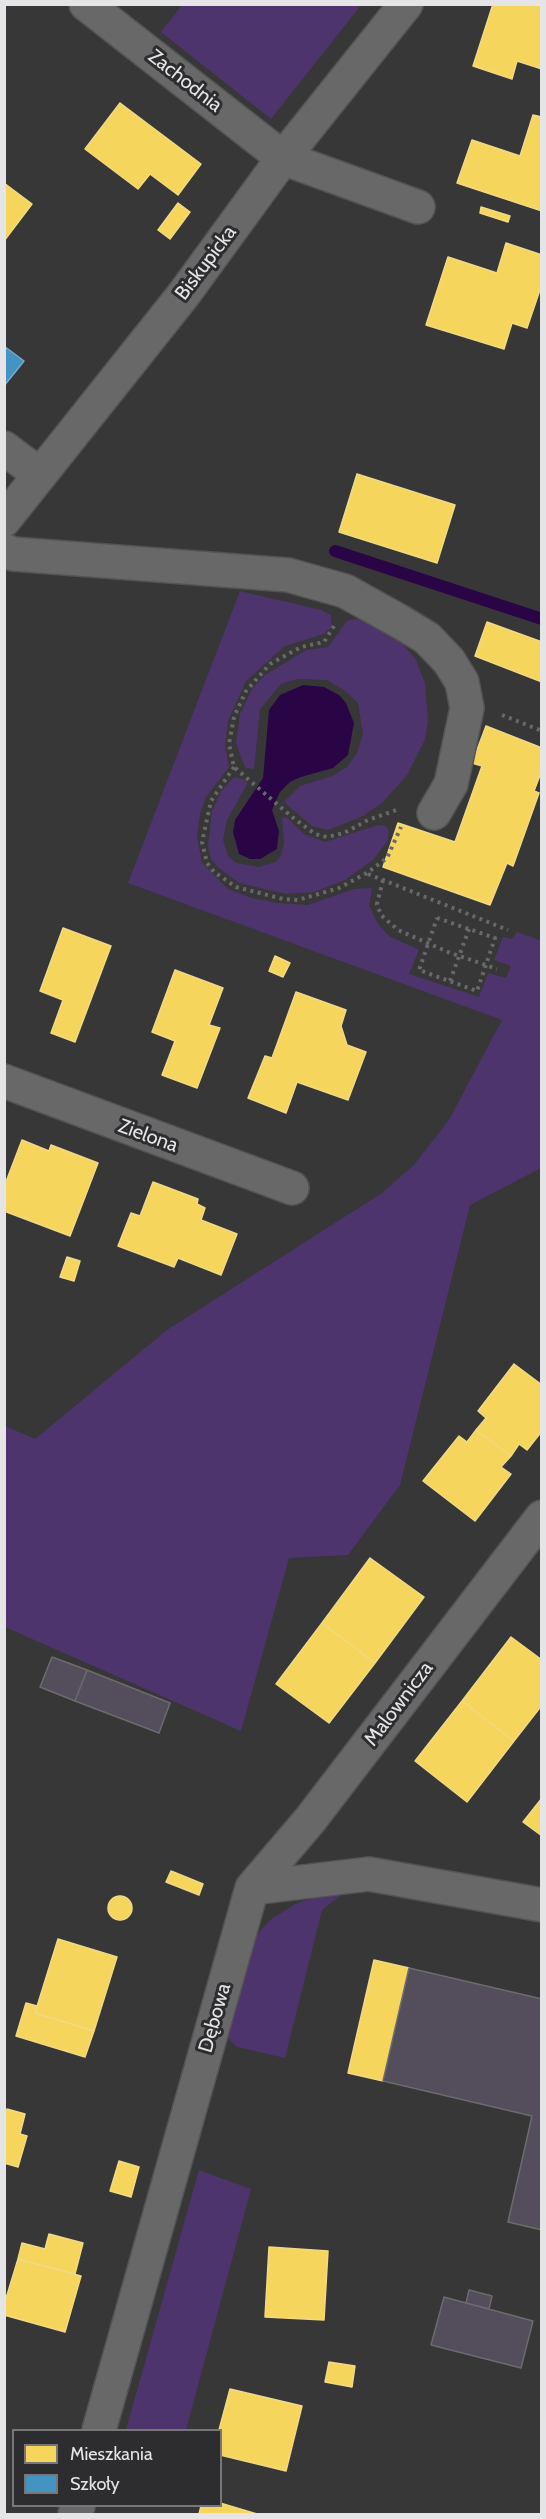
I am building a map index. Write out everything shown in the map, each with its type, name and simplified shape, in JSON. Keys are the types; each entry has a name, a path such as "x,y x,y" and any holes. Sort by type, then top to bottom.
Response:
{"street":[{"name":"Zachodnia","path":"86,4 283,158 418,207"},
{"name":"Biskupicka","path":"4,520 184,294 283,158 406,4"},
{"path":"4,448 40,475"},
{"path":"4,550 13,555 288,575 345,591 427,638 448,661 462,682 467,708 451,784 420,810"},
{"name":"Zielona","path":"4,1082 291,1188"},
{"name":"Malownicza","path":"252,1888 310,1820 542,1517"},
{"path":"252,1888 369,1874 542,1905"},
{"name":"Dębowa","path":"99,2429 252,1888"}],"path":[{"path":"345,591 339,617 324,642 301,647 270,664 246,690 234,717 229,744 234,766 300,823 315,834 327,837 344,833 368,820 420,810"},
{"path":"234,766 211,801 202,842 207,863 223,880 249,891 298,900 339,888 367,873 391,853 420,810"},
{"path":"367,873 508,930"},
{"path":"382,880 377,894 377,904 381,915 398,930 428,944 497,969"},
{"path":"437,918 495,938 477,991 419,970 428,944 437,918"},
{"path":"450,981 469,929"}],"shaded area":[{"path":"182,5 361,5 271,119 161,32"},
{"path":"240,591 321,610 331,615 331,627 324,634 285,646 246,681 228,721 225,746 229,767 206,797 200,814 197,836 202,863 228,889 252,898 277,903 308,905 354,889 372,888 369,906 378,924 389,936 419,950 409,974 479,997 488,973 506,978 511,966 494,960 503,937 512,939 517,932 542,941 541,1168 470,1205 400,1485 348,1555 289,1558 241,1731 5,1627 5,1426 35,1439 167,1330 382,1193 413,1166 449,1120 502,1020 128,883"},
{"path":"354,619 370,622 394,635 415,658 425,683 428,721 425,739 407,775 383,802 363,816 328,830 312,826 284,802 300,786 332,776 347,767 357,753 363,734 358,703 344,690 327,680 297,679 281,684 260,709 254,769 246,768 236,742 240,714 252,689 265,675 306,650 328,647 347,621"},
{"path":"303,685 324,687 339,695 346,703 354,723 348,755 333,768 301,777 290,782 280,792 272,810 279,831 277,849 260,859 250,859 239,854 233,832 235,820 263,778 269,710 280,695"},
{"path":"234,777 246,780 247,784 227,820 223,840 228,856 236,863 259,867 276,862 281,855 284,843 282,818 286,817 304,834 325,842 378,825 386,826 389,831 388,840 373,860 345,880 314,892 286,894 239,883 211,859 208,846 212,811 222,790"},
{"path":"321,1895 341,1895 322,1910 285,2058 237,2047 228,2038 223,2025 255,1937 270,1920 295,1904"},
{"path":"199,2170 251,2189 186,2429 126,2429"}],"building: Mieszkania":[{"path":"493,4 542,4 542,69 517,61 512,79 473,66"},
{"path":"120,103 201,164 178,195 150,174 138,189 85,149"},
{"path":"533,115 542,117 542,211 457,183 472,140 520,156"},
{"path":"4,183 32,204 4,241"},
{"path":"178,203 190,212 170,239 158,230"},
{"path":"481,207 510,216 508,222 480,213"},
{"path":"506,243 542,255 542,284 527,328 512,323 504,349 426,325 448,257 497,273"},
{"path":"357,474 455,505 437,563 339,532"},
{"path":"487,622 542,642 542,682 475,656"},
{"path":"486,726 542,748 542,770 534,791 539,793 513,866 507,863 490,905 383,867 398,823 455,842 482,766 472,763"},
{"path":"63,928 111,946 75,1042 51,1033 63,1000 40,991"},
{"path":"275,956 290,963 283,977 269,971"},
{"path":"175,970 223,988 209,1025 220,1028 197,1088 162,1075 175,1041 152,1032"},
{"path":"296,992 346,1010 341,1026 347,1045 366,1052 348,1100 297,1082 286,1113 248,1098 265,1056 272,1058"},
{"path":"22,1140 49,1151 51,1145 98,1163 70,1236 4,1211 4,1187"},
{"path":"153,1182 198,1199 197,1204 205,1208 201,1220 237,1234 221,1275 178,1258 174,1267 118,1246 131,1213 140,1216"},
{"path":"67,1257 80,1261 74,1281 60,1277"},
{"path":"514,1364 542,1385 542,1431 527,1450 519,1444 511,1456 476,1430 486,1418 478,1411"},
{"path":"476,1430 511,1456 501,1467 511,1474 475,1521 423,1481 459,1436 467,1442"},
{"path":"370,1558 424,1597 375,1663 322,1623"},
{"path":"322,1623 375,1663 329,1723 276,1684"},
{"path":"511,1637 542,1660 542,1705 514,1741 462,1701"},
{"path":"462,1701 514,1741 467,1802 415,1761"},
{"path":"542,1798 542,1836 523,1822"},
{"path":"171,1871 203,1884 199,1895 166,1882"},
{"path":"120,1896 129,1899 132,1908 129,1917 120,1920 111,1917 108,1908 111,1899"},
{"path":"58,1939 117,1957 94,2031 35,2013"},
{"path":"374,1960 409,1968 383,2081 348,2073"},
{"path":"26,2003 37,2006 35,2013 94,2031 85,2057 16,2036"},
{"path":"7,2109 25,2114 20,2134 27,2136 18,2167 4,2163 4,2117"},
{"path":"119,2161 139,2167 131,2197 110,2191"},
{"path":"49,2234 83,2243 75,2274 18,2259 22,2243 45,2249"},
{"path":"269,2247 328,2251 324,2320 265,2317"},
{"path":"18,2259 81,2276 65,2332 4,2315 4,2305"},
{"path":"329,2362 355,2366 352,2387 325,2382"},
{"path":"230,2389 302,2406 286,2471 222,2455 222,2429 219,2429"},
{"path":"222,2504 257,2514 199,2514 201,2507 222,2507"}],"building: Szkoły":[{"path":"4,346 24,361 4,386"}],"building: Inne":[{"path":"52,1657 87,1670 75,1701 40,1687"},
{"path":"87,1670 170,1703 159,1733 75,1701"},
{"path":"409,1968 542,1999 542,2230 508,2222 532,2116 383,2081"},
{"path":"469,2290 492,2296 489,2309 466,2303"},
{"path":"444,2297 533,2321 521,2368 431,2345"}],"waterway":[{"path":"335,551 542,619"}]}
